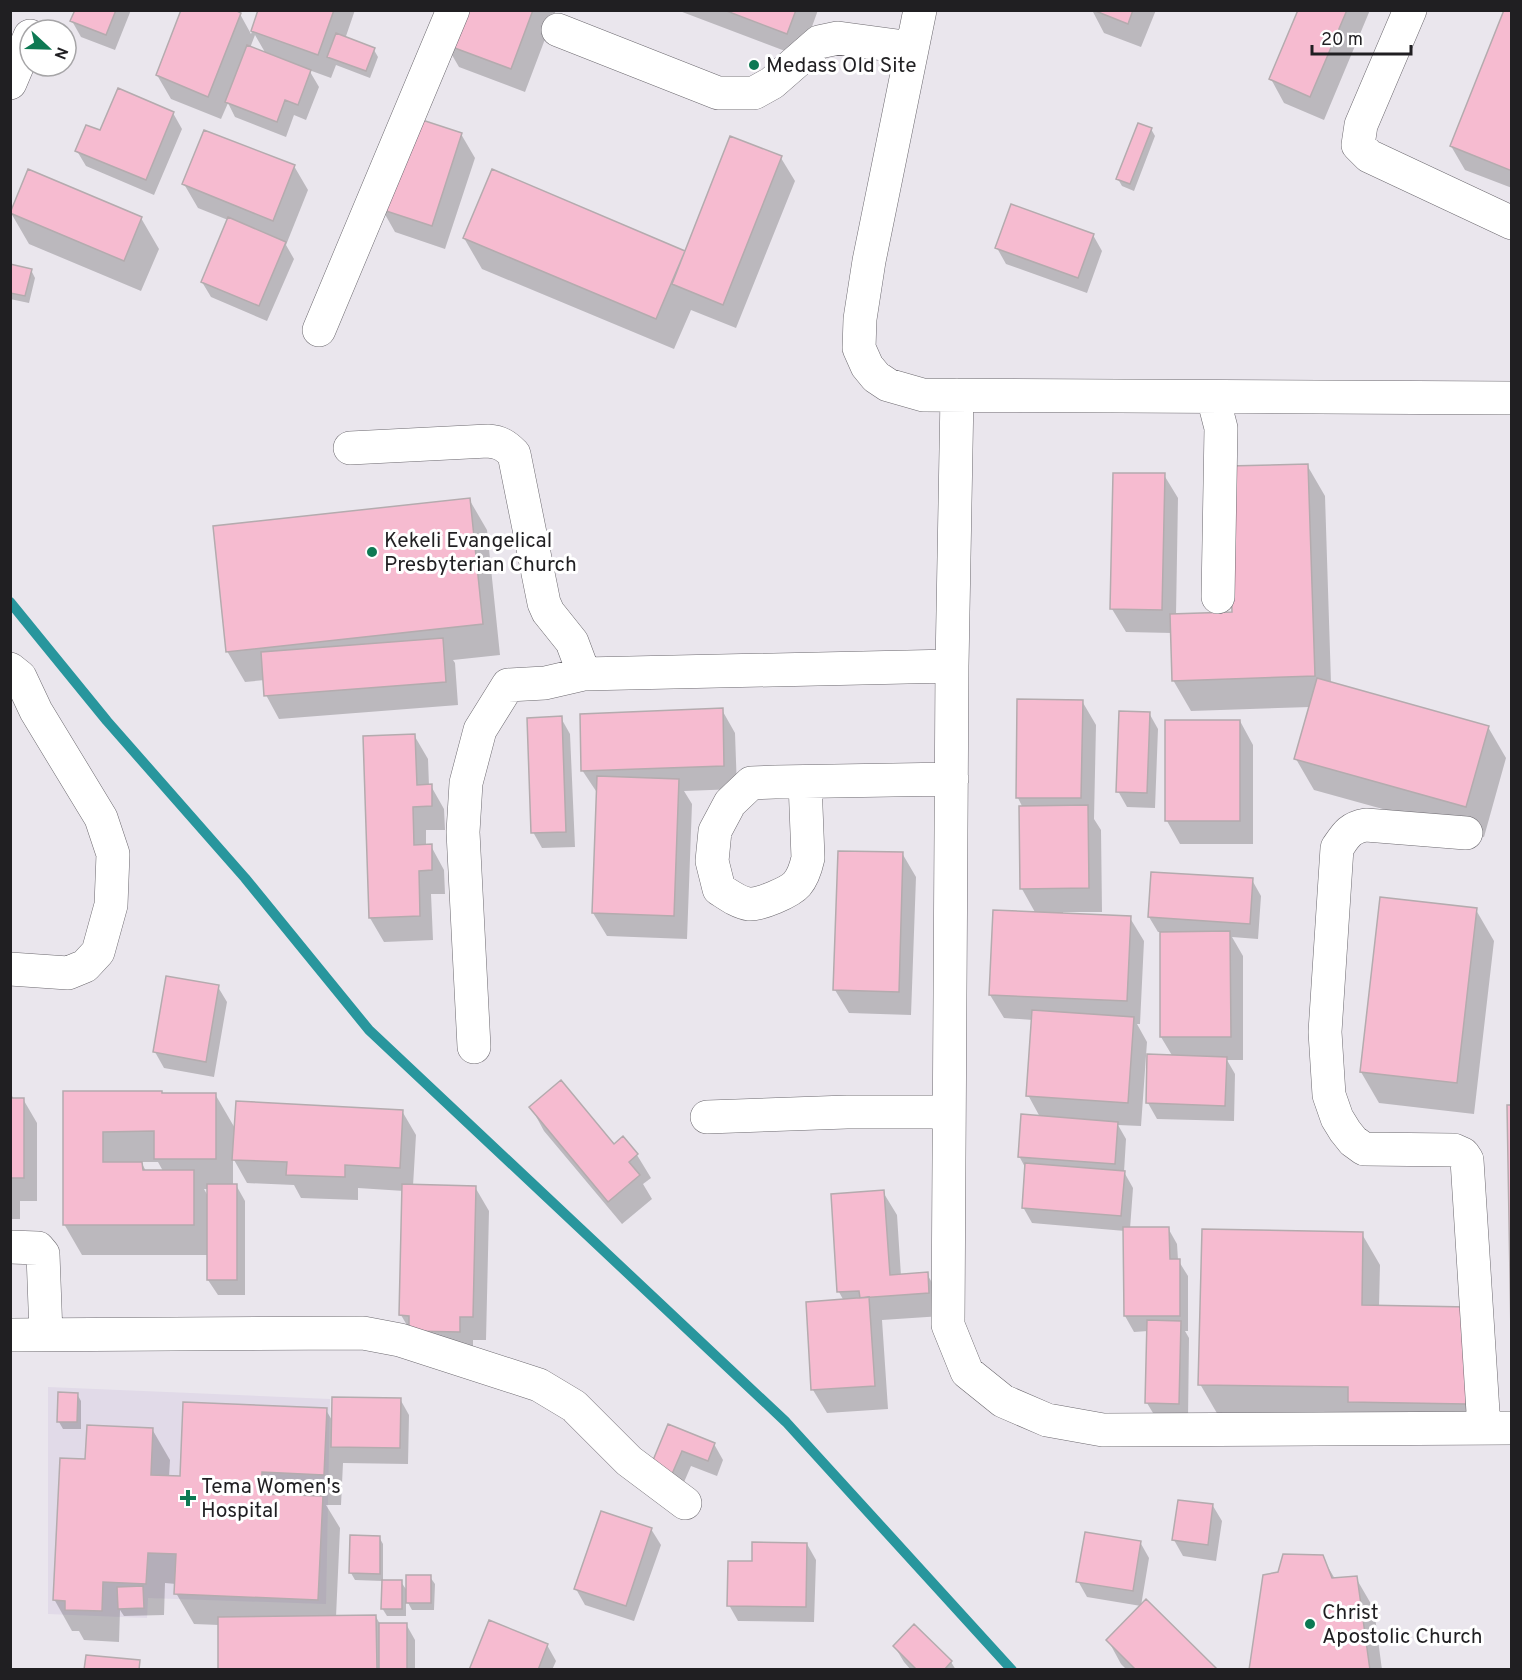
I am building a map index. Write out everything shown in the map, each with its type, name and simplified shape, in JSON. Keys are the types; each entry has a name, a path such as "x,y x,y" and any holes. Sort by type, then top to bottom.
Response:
{"street":[{"path":"319,330 453,10"},
{"path":"920,10 860,319 859,348 867,366 888,385 923,396 1512,398"},
{"path":"1410,10 1360,125 1358,145 1369,156 1512,224"},
{"path":"558,30 718,93 754,93 772,83 819,42 838,38 912,48"},
{"path":"10,83 18,64"},
{"path":"957,396 952,666 948,1325 967,1372 1003,1401 1047,1420 1102,1430 1498,1428 1467,1160 1463,1154 1454,1150 1364,1149 1353,1141 1337,1118 1329,1095 1325,1032 1337,848 1345,836 1353,827 1366,825 1466,833"},
{"path":"1213,397 1221,428 1218,597"},
{"path":"350,448 488,441 499,442 506,446 514,454 544,603 548,612 572,642 584,674"},
{"path":"474,1047 463,832 466,783 480,730 508,685 545,683 584,674 952,666"},
{"path":"10,669 20,677 36,711 101,818 113,854 111,905 98,952 85,966 68,973 10,969"},
{"path":"805,782 951,779"},
{"path":"707,1117 847,1112 950,1112"},
{"path":"10,1247 38,1248 43,1254 46,1335"},
{"path":"10,1335 363,1333 400,1340 539,1385 574,1406 629,1461 685,1503"}],"shaded area":[{"name":"Tema Women's Hospital","path":"48,1387 330,1399 326,1604 148,1598 147,1618 48,1614"}],"building":[{"path":"75,10 116,10 106,35 78,24 78,18 71,18"},
{"path":"181,10 235,10 241,13 208,97 156,75"},
{"path":"258,10 334,10 318,55 251,31"},
{"path":"456,10 533,10 511,69 444,44"},
{"path":"724,10 796,10 787,34"},
{"path":"1093,10 1133,10 1128,24"},
{"path":"1298,10 1347,10 1310,97 1269,79"},
{"path":"1504,10 1512,10 1512,171 1450,146"},
{"path":"336,33 375,48 366,71 327,57"},
{"path":"247,45 311,70 298,105 285,100 277,122 225,102"},
{"path":"118,88 174,112 146,180 75,151 86,125 100,130"},
{"path":"410,116 462,133 432,226 380,209"},
{"path":"1138,123 1152,128 1130,184 1116,179"},
{"path":"204,130 295,165 273,221 182,184"},
{"path":"730,136 782,156 723,305 672,284"},
{"path":"28,169 142,217 124,261 10,213"},
{"path":"492,169 685,251 656,319 463,238"},
{"path":"1011,204 1094,234 1078,278 995,248"},
{"path":"228,217 286,242 259,306 201,282"},
{"path":"10,264 32,269 25,296 10,293"},
{"path":"1308,464 1315,676 1172,681 1170,614 1232,612 1228,466"},
{"path":"1113,473 1165,473 1162,610 1110,609"},
{"path":"470,498 483,624 226,652 213,526"},
{"path":"443,638 446,682 264,696 261,652"},
{"path":"1317,678 1489,726 1466,807 1294,759"},
{"path":"1017,699 1083,700 1081,798 1016,798"},
{"path":"723,708 724,766 581,771 580,714"},
{"path":"1119,711 1150,712 1147,793 1116,792"},
{"path":"562,716 566,832 531,833 527,718"},
{"path":"1165,720 1240,720 1240,821 1165,821"},
{"path":"415,734 417,785 432,784 432,806 413,807 414,845 432,844 432,870 419,871 420,916 369,918 363,736"},
{"path":"597,776 679,779 674,916 592,913"},
{"path":"1088,805 1089,888 1020,889 1019,806"},
{"path":"838,851 903,852 899,992 833,990"},
{"path":"1151,872 1253,878 1250,924 1148,917"},
{"path":"1380,897 1477,908 1457,1083 1360,1072"},
{"path":"993,910 1131,916 1127,1001 989,995"},
{"path":"1230,931 1231,1037 1160,1037 1160,932"},
{"path":"166,976 219,985 206,1062 153,1052"},
{"path":"1032,1010 1134,1017 1128,1103 1026,1096"},
{"path":"1147,1054 1227,1057 1225,1106 1146,1103"},
{"path":"561,1080 614,1144 623,1136 638,1154 629,1162 640,1175 608,1202 529,1107"},
{"path":"63,1091 216,1093 216,1159 154,1159 154,1131 103,1132 103,1162 142,1162 143,1170 194,1170 194,1225 63,1225"},
{"path":"10,1098 24,1098 24,1178 10,1178"},
{"path":"236,1101 403,1110 400,1168 345,1165 345,1177 286,1175 287,1162 232,1160"},
{"path":"1507,1105 1512,1105 1511,1336"},
{"path":"1021,1114 1118,1122 1115,1164 1018,1157"},
{"path":"1025,1163 1125,1171 1121,1216 1022,1208"},
{"path":"207,1184 237,1184 237,1280 207,1280"},
{"path":"402,1184 476,1186 473,1317 460,1317 460,1332 409,1331 409,1316 399,1315"},
{"path":"884,1190 890,1275 928,1272 929,1293 860,1298 859,1291 837,1292 831,1194"},
{"path":"1123,1227 1169,1227 1170,1259 1180,1259 1180,1316 1124,1316"},
{"path":"1202,1229 1363,1232 1362,1305 1468,1307 1466,1404 1348,1402 1348,1387 1198,1385"},
{"path":"869,1297 875,1386 811,1390 806,1302"},
{"path":"1147,1320 1181,1321 1179,1404 1145,1403"},
{"path":"58,1392 78,1393 77,1422 57,1422"},
{"path":"332,1397 401,1398 400,1448 331,1447"},
{"name":"Tema Women's Hospital","path":"183,1402 327,1408 324,1475 262,1472 261,1494 323,1496 318,1600 174,1594 176,1554 148,1553 146,1584 103,1582 102,1611 65,1610 65,1601 53,1600 60,1458 85,1459 87,1425 153,1428 151,1475 180,1476"},
{"path":"668,1424 715,1443 708,1461 682,1451 672,1474 651,1465"},
{"path":"1178,1500 1213,1504 1208,1545 1172,1540"},
{"path":"601,1511 652,1528 626,1606 574,1589"},
{"path":"1085,1532 1141,1541 1133,1591 1076,1582"},
{"path":"350,1535 380,1536 380,1574 349,1573"},
{"path":"752,1542 807,1543 806,1607 727,1606 728,1561 752,1561"},
{"name":"Christ Apostolic Church","path":"1283,1554 1323,1555 1332,1578 1357,1576 1370,1670 1249,1670 1263,1575 1278,1572"},
{"path":"406,1575 431,1575 431,1603 406,1603"},
{"path":"382,1580 402,1580 402,1609 381,1609"},
{"path":"143,1586 144,1608 118,1609 117,1587"},
{"path":"1146,1599 1218,1670 1136,1670 1106,1640"},
{"path":"376,1615 377,1669 218,1670 218,1617"},
{"path":"489,1620 548,1644 538,1670 469,1670"},
{"path":"379,1623 407,1623 407,1670 379,1670"},
{"path":"914,1624 952,1661 944,1670 917,1670 893,1646"},
{"path":"86,1655 140,1660 139,1670 84,1670"}],"waterway":[{"path":"10,602 107,721 245,878 369,1030 786,1422 1012,1670"}],"place":[{"name":"Medass Old Site","path":"754,65"},
{"name":"Kekeli Evangelical Presbyterian Church","path":"372,552"},
{"name":"Tema Women's Hospital","path":"188,1498"},
{"name":"Christ Apostolic Church","path":"1310,1624"}]}
